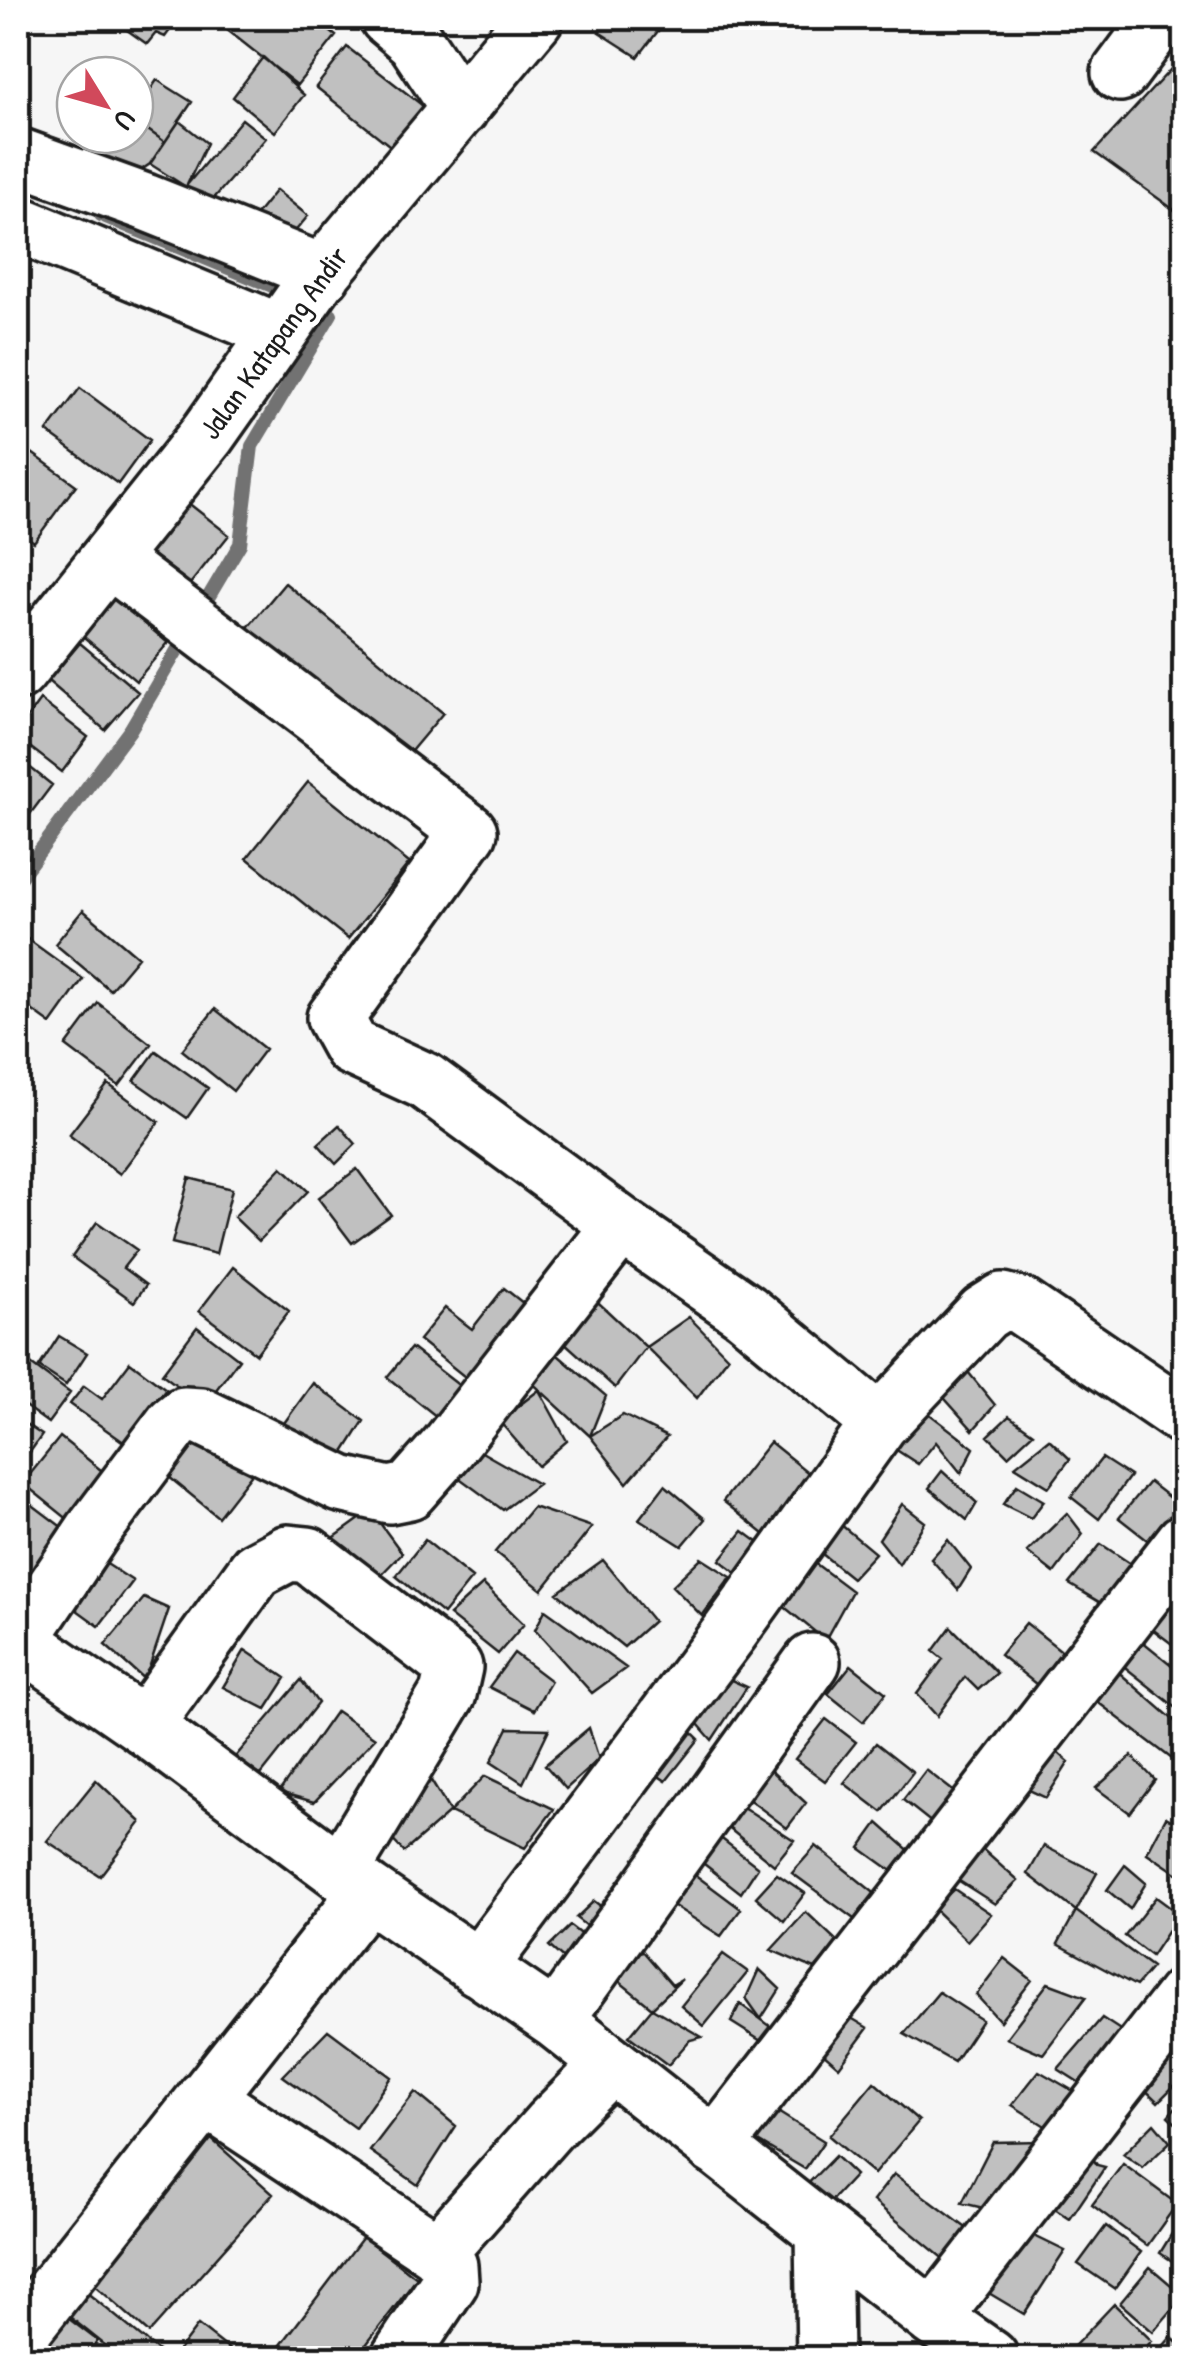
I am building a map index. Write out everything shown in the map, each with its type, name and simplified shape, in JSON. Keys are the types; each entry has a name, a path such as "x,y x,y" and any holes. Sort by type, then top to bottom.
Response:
{"street":[{"path":"388,18 415,41 460,109"},
{"name":"Jalan Katapang Andir","path":"18,672 208,434 303,299 535,18"},
{"path":"1120,73 1161,18"},
{"path":"18,156 145,202 303,299"},
{"path":"18,224 303,299"},
{"path":"109,559 468,832 335,1018 351,1047 425,1080 621,1226 745,1311 880,1423"},
{"path":"621,1226 409,1491 389,1495 341,1484 200,1416 184,1415 92,1530 18,1640 555,2020 933,2318 990,2358"},
{"path":"478,1968 730,1632 880,1423 984,1313 1002,1301 1020,1306 1184,1417"},
{"path":"715,2146 1184,1542"},
{"path":"19,2330 205,2098 355,1882 448,1694 454,1667 308,1554 288,1554 256,1570 144,1726"},
{"path":"555,2020 812,1662"},
{"path":"933,2318 1184,1996"},
{"path":"438,2252 610,2064"},
{"path":"205,2098 438,2252 448,2266 450,2282 399,2358"},
{"path":"823,2232 825,2358"}],"building":[{"path":"110,18 179,18 165,37 156,33 147,44"},
{"path":"212,18 313,18 336,36 297,85"},
{"path":"610,18 641,18 658,31 638,57 599,32"},
{"path":"347,47 427,109 394,149 316,87"},
{"path":"1184,55 1184,217 1094,152"},
{"path":"263,57 304,95 275,132 233,97"},
{"path":"157,80 192,102 165,142 155,135"},
{"path":"242,119 266,138 203,211 176,198"},
{"path":"179,121 207,143 186,187 150,164"},
{"path":"155,135 165,142 150,164 122,183 87,167 98,155 155,155"},
{"path":"276,190 308,216 287,241 255,216"},
{"path":"80,388 150,440 118,484 47,432"},
{"path":"32,453 76,485 34,542 18,530 18,473"},
{"path":"187,502 229,535 190,584 149,552"},
{"path":"285,583 443,713 396,769 239,638"},
{"path":"111,595 168,643 136,681 78,632"},
{"path":"80,643 138,692 105,730 48,681"},
{"path":"40,700 88,737 62,772 18,738 18,730"},
{"path":"18,758 52,785 18,830"},
{"path":"308,782 409,863 348,939 247,858"},
{"path":"83,910 138,957 110,990 55,944"},
{"path":"18,932 83,979 51,1024 18,1000"},
{"path":"98,1003 151,1044 119,1086 66,1046"},
{"path":"215,1009 265,1049 233,1091 182,1050"},
{"path":"156,1051 208,1088 187,1118 134,1081"},
{"path":"108,1084 159,1122 120,1174 69,1135"},
{"path":"339,1125 356,1144 336,1164 318,1144"},
{"path":"282,1167 308,1191 259,1241 234,1217"},
{"path":"357,1169 391,1215 352,1243 318,1198"},
{"path":"189,1178 232,1189 216,1254 172,1243"},
{"path":"97,1222 137,1250 123,1268 146,1285 134,1302 72,1257"},
{"path":"233,1267 289,1311 256,1354 199,1311"},
{"path":"504,1288 533,1311 475,1385 419,1340 445,1308 472,1329"},
{"path":"586,1291 646,1347 615,1388 553,1332"},
{"path":"689,1317 728,1357 697,1398 646,1347"},
{"path":"197,1327 239,1359 204,1406 162,1374"},
{"path":"59,1336 87,1353 66,1385 39,1367"},
{"path":"411,1348 461,1387 437,1417 387,1377"},
{"path":"552,1350 606,1396 590,1436 528,1379"},
{"path":"24,1359 70,1393 48,1423 18,1401 18,1369"},
{"path":"130,1362 166,1389 125,1443 70,1404 84,1386 102,1399"},
{"path":"964,1367 995,1405 973,1430 938,1391"},
{"path":"313,1383 364,1421 331,1473 274,1437"},
{"path":"539,1390 567,1441 538,1466 499,1421"},
{"path":"927,1412 974,1448 961,1473 936,1442 918,1464 895,1449"},
{"path":"623,1415 667,1437 627,1483 590,1436"},
{"path":"1009,1416 1033,1433 1008,1456 988,1436"},
{"path":"18,1419 42,1435 18,1469"},
{"path":"180,1430 208,1453 224,1433 260,1463 218,1517 152,1463"},
{"path":"60,1437 112,1479 75,1525 23,1483"},
{"path":"1049,1439 1070,1459 1049,1487 1015,1466"},
{"path":"770,1442 826,1487 779,1546 723,1501"},
{"path":"480,1451 538,1484 503,1510 454,1474"},
{"path":"1102,1458 1130,1476 1099,1519 1071,1497"},
{"path":"942,1471 977,1503 967,1520 929,1488"},
{"path":"1149,1482 1184,1509 1156,1547 1119,1518"},
{"path":"665,1485 705,1519 682,1546 639,1519"},
{"path":"1017,1485 1044,1501 1031,1518 1003,1504"},
{"path":"18,1494 63,1528 25,1579 18,1573"},
{"path":"902,1504 925,1522 899,1564 879,1539"},
{"path":"533,1507 592,1527 542,1590 495,1552"},
{"path":"371,1511 402,1553 376,1580 321,1547"},
{"path":"1067,1513 1083,1534 1054,1573 1027,1552"},
{"path":"834,1519 875,1553 852,1578 811,1545"},
{"path":"743,1531 774,1554 750,1584 720,1560"},
{"path":"425,1540 472,1578 443,1614 396,1576"},
{"path":"948,1540 971,1569 958,1590 931,1559"},
{"path":"1101,1544 1143,1572 1111,1609 1069,1584"},
{"path":"701,1558 731,1577 702,1616 672,1586"},
{"path":"99,1559 133,1581 99,1626 70,1605"},
{"path":"603,1560 653,1621 624,1647 557,1593"},
{"path":"812,1561 852,1591 825,1640 782,1605"},
{"path":"483,1584 524,1624 498,1654 449,1615"},
{"path":"1175,1590 1184,1597 1184,1653 1143,1622"},
{"path":"144,1598 169,1609 145,1680 105,1645"},
{"path":"545,1610 626,1668 592,1693 535,1630"},
{"path":"1026,1623 1078,1664 1052,1697 1000,1655"},
{"path":"951,1627 997,1673 978,1690 965,1677 937,1716 917,1694 943,1659 933,1651"},
{"path":"1131,1632 1184,1675 1184,1714 1111,1656"},
{"path":"245,1650 286,1678 266,1709 223,1687"},
{"path":"514,1653 551,1681 534,1710 489,1687"},
{"path":"851,1665 886,1693 863,1722 828,1694"},
{"path":"1115,1669 1184,1729 1184,1752 1176,1762 1091,1697"},
{"path":"718,1674 747,1687 712,1740 691,1716"},
{"path":"301,1680 318,1703 261,1775 230,1763"},
{"path":"336,1711 375,1738 314,1802 279,1792"},
{"path":"677,1718 699,1739 666,1781 642,1765"},
{"path":"826,1719 856,1742 825,1781 795,1759"},
{"path":"508,1728 549,1729 523,1783 491,1762"},
{"path":"589,1728 599,1759 566,1789 545,1765"},
{"path":"1046,1742 1069,1762 1046,1798 1016,1784"},
{"path":"876,1743 913,1772 882,1812 844,1783"},
{"path":"1132,1756 1155,1780 1130,1813 1096,1788"},
{"path":"770,1770 806,1803 787,1828 747,1798"},
{"path":"926,1770 961,1797 937,1827 903,1800"},
{"path":"485,1776 554,1809 525,1848 450,1812"},
{"path":"430,1779 450,1812 404,1852 385,1832"},
{"path":"96,1780 141,1822 100,1876 47,1841"},
{"path":"743,1807 794,1840 774,1865 726,1826"},
{"path":"1166,1817 1184,1827 1184,1878 1147,1853"},
{"path":"878,1823 913,1854 895,1873 860,1848"},
{"path":"718,1836 758,1867 741,1893 699,1860"},
{"path":"971,1839 1018,1881 995,1904 950,1875"},
{"path":"816,1846 878,1896 858,1922 792,1873"},
{"path":"1044,1846 1097,1873 1076,1911 1028,1874"},
{"path":"1125,1865 1146,1883 1130,1909 1107,1890"},
{"path":"694,1874 741,1909 721,1936 671,1904"},
{"path":"777,1874 805,1893 784,1921 756,1897"},
{"path":"954,1889 991,1914 967,1941 933,1908"},
{"path":"1156,1897 1179,1914 1151,1956 1125,1936"},
{"path":"594,1901 620,1921 603,1939 576,1918"},
{"path":"1076,1911 1152,1967 1136,1986 1058,1944"},
{"path":"806,1912 838,1942 815,1969 771,1950"},
{"path":"570,1926 601,1950 579,1973 549,1946"},
{"path":"642,1950 672,1985 682,1979 652,2008 615,1978"},
{"path":"723,1954 748,1972 704,2026 681,2006"},
{"path":"1004,1958 1032,1980 1000,2021 976,1995"},
{"path":"759,1969 780,1989 761,2019 746,1998"},
{"path":"1048,1983 1086,1997 1043,2054 1006,2038"},
{"path":"939,1992 982,2020 954,2062 904,2034"},
{"path":"740,2004 777,2031 769,2046 731,2022"},
{"path":"652,2008 702,2037 690,2040 668,2065 629,2036"},
{"path":"836,2009 868,2028 839,2067 808,2040"},
{"path":"1102,2018 1128,2035 1088,2088 1058,2069"},
{"path":"328,2030 391,2077 355,2128 283,2076"},
{"path":"1167,2043 1184,2059 1184,2076 1158,2102 1139,2084"},
{"path":"1039,2071 1082,2096 1050,2129 1012,2105"},
{"path":"874,2082 919,2121 874,2174 829,2136"},
{"path":"415,2092 456,2126 418,2185 370,2151"},
{"path":"1184,2098 1184,2131 1168,2116"},
{"path":"765,2104 824,2141 805,2169 744,2133"},
{"path":"1154,2123 1170,2142 1143,2168 1123,2154"},
{"path":"208,2136 273,2194 149,2333 84,2276"},
{"path":"1041,2141 992,2210 962,2203 993,2142"},
{"path":"1085,2146 1097,2165 1105,2167 1070,2219 1041,2200"},
{"path":"835,2156 855,2175 816,2217 795,2197"},
{"path":"1123,2164 1177,2204 1147,2246 1092,2205"},
{"path":"894,2174 969,2230 946,2261 873,2201"},
{"path":"1184,2214 1184,2269 1160,2253"},
{"path":"1014,2226 1065,2251 1024,2314 972,2283"},
{"path":"1106,2226 1141,2252 1115,2289 1078,2264"},
{"path":"363,2237 417,2278 356,2358 271,2358"},
{"path":"1150,2267 1184,2296 1153,2332 1120,2303"},
{"path":"80,2287 162,2354 158,2358 121,2358 61,2310"},
{"path":"1114,2304 1152,2341 1135,2358 1064,2357"},
{"path":"56,2309 98,2341 84,2358 22,2358"},
{"path":"198,2325 240,2358 173,2358"},
{"path":"1171,2337 1184,2349 1184,2358 1153,2358"}],"waterway":[{"path":"101,215 294,295"},
{"path":"199,613 240,544 252,446 331,314 313,305"},
{"path":"18,880 130,730 188,632"}]}
